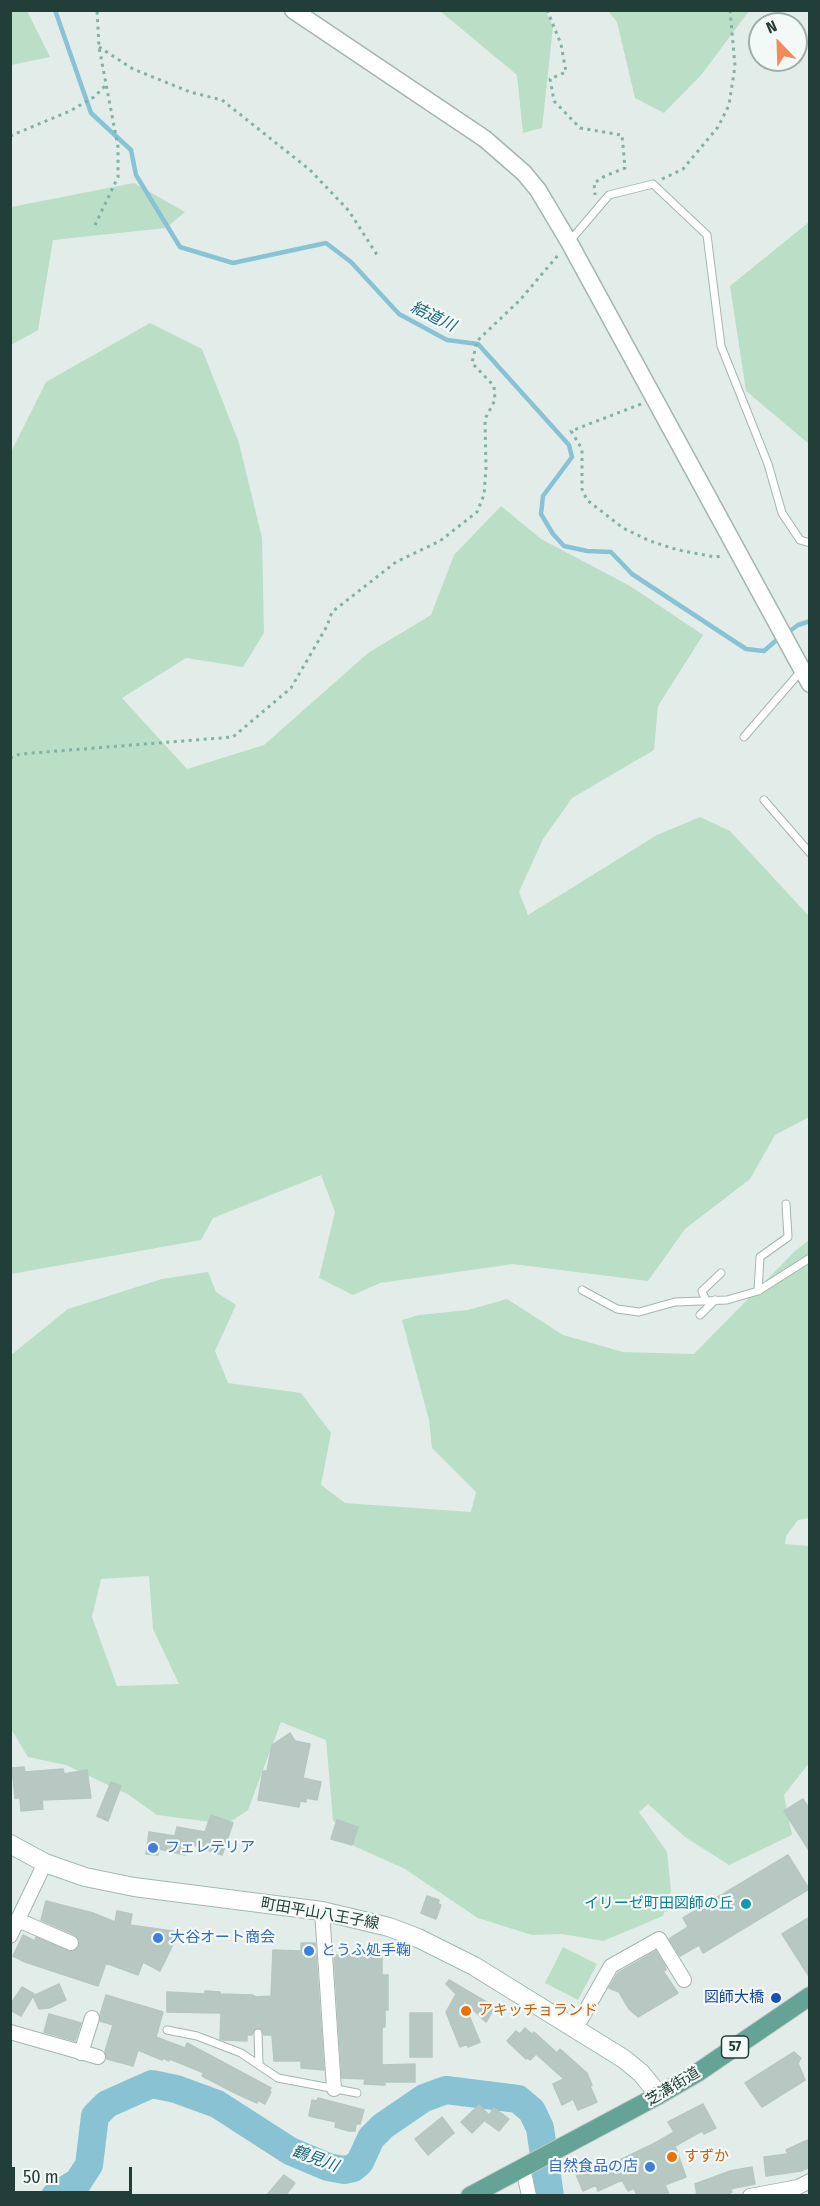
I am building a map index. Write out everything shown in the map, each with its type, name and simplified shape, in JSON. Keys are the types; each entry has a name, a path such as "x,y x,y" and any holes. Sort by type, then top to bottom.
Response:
{"main road":[{"name":"町田平山八王子線","path":"10,1844 45,1863 85,1876 134,1887 322,1911 389,1927 474,1966 576,2028 624,2059 641,2073 659,2096"},
{"name":"芝溝街道","path":"525,2167 659,2096 697,2073 810,1996"},
{"name":"57","path":"470,2196 525,2167"}],"street":[{"path":"293,10 485,139 525,173 538,190 569,242 806,677"},
{"path":"10,1936 45,1863"},
{"path":"322,1911 334,2089"},
{"path":"18,1920 71,1943"},
{"path":"576,2028 611,1966 659,1939 684,1980"},
{"path":"81,2052 92,2018"},
{"path":"10,2032 98,2057"},
{"path":"525,2167 529,2196"},
{"path":"750,2196 791,2192 810,2181"}],"lane":[{"path":"569,242 609,195 653,184 707,235 721,346 768,464 782,513 800,540 810,543"},
{"path":"744,737 806,677"},
{"path":"764,800 810,853"},
{"path":"758,1291 760,1257 788,1238 786,1204"},
{"path":"582,1290 617,1309 639,1312 675,1302 727,1299 758,1291 810,1258"},
{"path":"706,1301 702,1291 722,1273"},
{"path":"700,1315 715,1300"},
{"path":"166,2030 197,2036 241,2053 278,2078 357,2092"},
{"path":"258,2033 259,2065"}],"path":[{"path":"95,225 118,177 118,147 108,83 99,47 97,10"},
{"path":"547,10 561,44 566,72 550,79 554,101 580,128 622,135 625,168 594,183 593,188 599,205"},
{"path":"653,184 683,169 718,127 729,105 735,66 730,10"},
{"path":"99,47 133,69 190,92 222,99 310,170 349,211 379,258"},
{"path":"10,136 78,106 94,97 108,83"},
{"path":"10,758 20,754 233,737 291,688 327,626 332,612 396,562 440,541 477,512 484,495 485,419 495,400 494,386 472,363 477,341 520,300 569,242"},
{"path":"654,399 571,431 582,449 584,495 587,500 623,528 650,541 678,550 715,557 739,554"}],"green space":[{"path":"11,10 27,11 50,57 11,65"},
{"path":"440,11 546,11 553,27 542,128 523,133 517,75"},
{"path":"608,11 749,11 702,74 664,113 635,98 617,22"},
{"path":"134,183 185,212 166,228 53,240 38,330 11,345 11,207"},
{"path":"809,222 809,444 746,391 730,286"},
{"path":"150,323 202,349 239,443 262,538 264,633 243,667 186,658 122,698 187,769 264,745 368,653 431,615 454,555 501,506 541,539 630,586 703,635 658,706 654,750 572,798 543,839 519,892 528,915 657,835 700,817 730,831 809,916 809,1117 775,1135 750,1179 685,1229 648,1281 513,1264 380,1283 353,1295 319,1278 335,1212 321,1175 213,1218 201,1240 11,1274 11,452 46,382"},
{"path":"809,1240 809,1518 798,1520 786,1536 785,1544 809,1546 809,1763 784,1795 792,1835 729,1865 685,1837 648,1804 639,1812 667,1852 671,1891 663,1916 603,1941 562,1934 532,1935 478,1918 405,1869 354,1846 333,1820 326,1740 281,1722 248,1810 227,1824 157,1815 129,1795 66,1765 28,1757 11,1729 11,1355 68,1309 162,1279 208,1272 216,1292 236,1305 215,1351 228,1383 301,1393 331,1433 321,1485 345,1503 471,1512 476,1492 432,1448 429,1420 402,1320 419,1315 468,1310 507,1299 563,1335 623,1352 694,1354 795,1251","holes":["149,1576 153,1629 179,1684 117,1686 92,1617 101,1579"]},
{"path":"563,1947 597,1964 578,2000 545,1983"}],"building":[{"path":"290,1733 295,1741 310,1744 303,1778 321,1782 317,1800 306,1798 306,1802 300,1801 299,1807 258,1800 263,1771 267,1771 272,1745"},
{"path":"24,1767 25,1772 63,1769 64,1774 87,1770 91,1798 42,1800 43,1809 21,1811 20,1798 15,1798 12,1768"},
{"path":"111,1782 121,1786 108,1821 97,1816"},
{"path":"803,1799 810,1810 810,1852 784,1811"},
{"path":"211,1815 233,1823 222,1855 188,1843 185,1855 159,1849 158,1855 146,1854 149,1832 175,1836 177,1827 205,1832"},
{"path":"337,1820 358,1827 352,1845 331,1839"},
{"name":"イリーゼ町田図師の丘","path":"788,1855 809,1889 703,1953 699,1945 680,1956 669,1939 688,1927 683,1918"},
{"path":"427,1896 439,1900 438,1904 441,1905 436,1919 421,1913"},
{"path":"46,1901 93,1913 115,1922 117,1911 132,1914 130,1925 179,1932 160,1971 143,1962 138,1975 106,1963 98,1986 13,1956 23,1935 35,1941 36,1937 68,1951 73,1952 79,1947 80,1941 75,1935 41,1920"},
{"path":"810,1917 810,1978 782,1934"},
{"path":"301,1943 315,1943 324,2070 301,2068 301,2061 274,2061 272,2035 264,2035 260,2028 255,2029 252,2035 247,2035 247,2041 220,2039 221,2013 167,2012 167,1992 205,1994 205,1991 256,1997 271,1996 273,1950 301,1951"},
{"path":"656,1951 665,1966 666,1970 663,1971 678,1993 638,2017 629,2009 619,1992 609,1988 618,1973"},
{"path":"366,1952 382,1953 382,1975 388,1975 388,2010 385,2010 385,2027 382,2027 382,2065 415,2064 415,2082 385,2082 385,2085 364,2084 365,2079 342,2078 334,1955 366,1955"},
{"path":"449,1980 495,2007 486,2022 462,1999 480,2042 468,2047 467,2044 460,2047 446,2012 456,1994 446,1984"},
{"path":"59,1984 66,2000 49,2008 39,2009 33,1996"},
{"path":"22,1987 34,1994 21,2016 10,2010 10,2005"},
{"path":"106,1995 163,2012 156,2037 185,2048 187,2043 271,2088 265,2104 237,2094 202,2076 204,2073 170,2059 169,2061 163,2058 162,2060 138,2050 133,2066 107,2059 105,2051 113,2025 100,2021"},
{"path":"410,2013 432,2013 432,2057 410,2057"},
{"path":"49,2014 81,2023 75,2041 44,2032"},
{"path":"525,2028 532,2034 534,2032 557,2053 560,2049 587,2073 597,2102 578,2110 573,2099 562,2105 553,2084 564,2079 536,2054 530,2060 526,2059 507,2041 516,2031 520,2034"},
{"path":"794,2052 801,2058 798,2063 805,2080 762,2107 745,2083"},
{"path":"318,2098 364,2110 360,2124 356,2124 355,2131 335,2127 336,2122 309,2116 312,2100 317,2101"},
{"path":"703,2104 716,2128 704,2134 702,2131 675,2146 686,2177 665,2185 670,2196 637,2196 634,2188 628,2191 622,2180 598,2191 596,2185 583,2191 575,2172 592,2165 595,2172 657,2142 674,2132 668,2122"},
{"path":"479,2105 489,2115 494,2108 509,2119 499,2131 485,2121 487,2118 472,2133 461,2122"},
{"path":"442,2117 454,2133 428,2155 415,2139"},
{"path":"810,2139 810,2167 801,2171 766,2176 764,2157 788,2154 786,2150"},
{"path":"752,2167 755,2184 730,2189 732,2192 724,2196 697,2196 695,2184 730,2171"},
{"path":"284,2175 295,2183 285,2196 266,2196"}],"waterway":[{"name":"結道川","path":"55,10 91,113 131,150 136,175 180,247 233,263 326,243 351,262 399,314 447,340 478,344 569,445 572,457 543,496 541,514 553,534 564,546 587,551 611,552 632,574 746,649 764,651 780,637"},
{"name":"結道川","path":"787,633 798,625 810,621"},
{"name":"鶴見川","path":"55,2196 78,2182 89,2165 95,2116 107,2104 152,2084 176,2089 217,2104 290,2151 328,2167 344,2170 353,2168 360,2162 371,2138 383,2126 424,2098 446,2090 518,2099 532,2111 540,2128 550,2196"}],"place":[{"name":"フェレテリア","path":"153,1848"},
{"name":"イリーゼ町田図師の丘","path":"746,1904"},
{"name":"大谷オート商会","path":"158,1938"},
{"name":"とうふ処手鞠","path":"309,1951"},
{"name":"図師大橋","path":"776,1998"},
{"name":"アキッチョランド","path":"466,2011"},
{"name":"すずか","path":"672,2157"},
{"name":"自然食品の店","path":"650,2167"}]}
